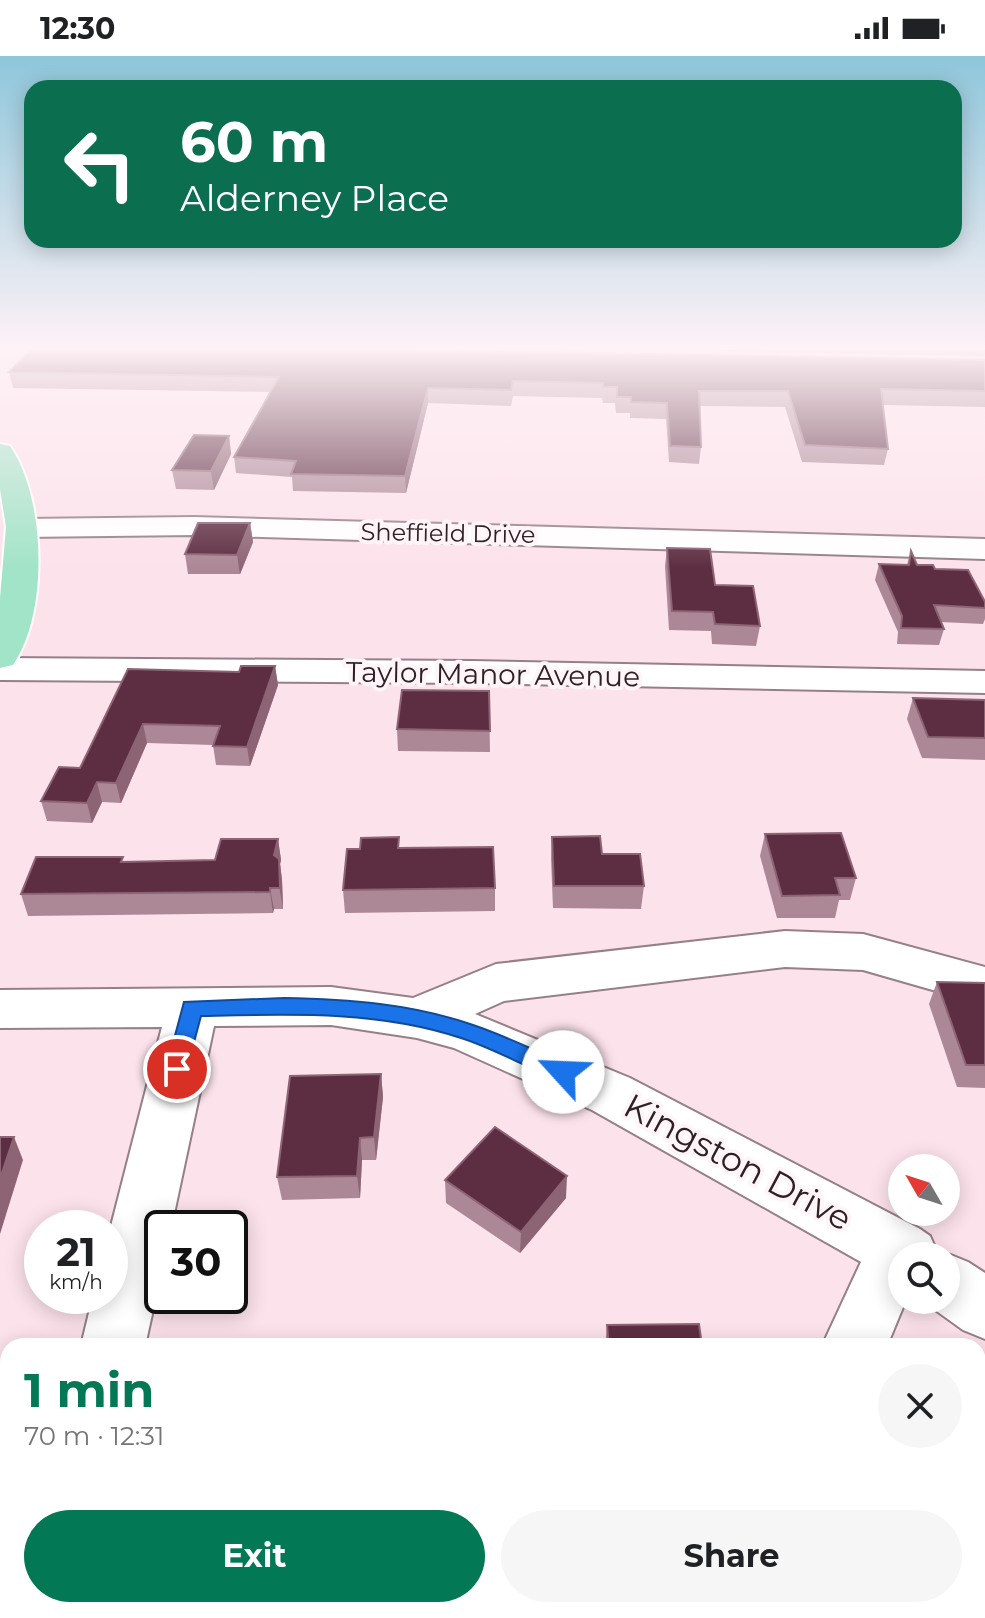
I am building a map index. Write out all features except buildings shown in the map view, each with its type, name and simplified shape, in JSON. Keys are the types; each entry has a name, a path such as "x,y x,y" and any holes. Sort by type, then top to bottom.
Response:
{"main road":[{"path":"0,452 21,509 23,528 0,657"}],"street":[{"name":"Sheffield Drive","path":"23,528 194,526 985,549"},
{"name":"Taylor Manor Avenue","path":"0,669 472,672 985,682"},
{"path":"417,1018 496,983 785,949 863,952 985,986"},
{"name":"Kingston Drive","path":"0,1009 331,1006 417,1018 503,1045 611,1094 888,1247"},
{"path":"115,1338 192,1008"},
{"name":"Kingston Drive","path":"960,1292 985,1309"},
{"path":"860,1338 888,1301"}],"route":[{"path":"177,1069 192,1008 331,1006 417,1018 468,1032 563,1072"}]}
